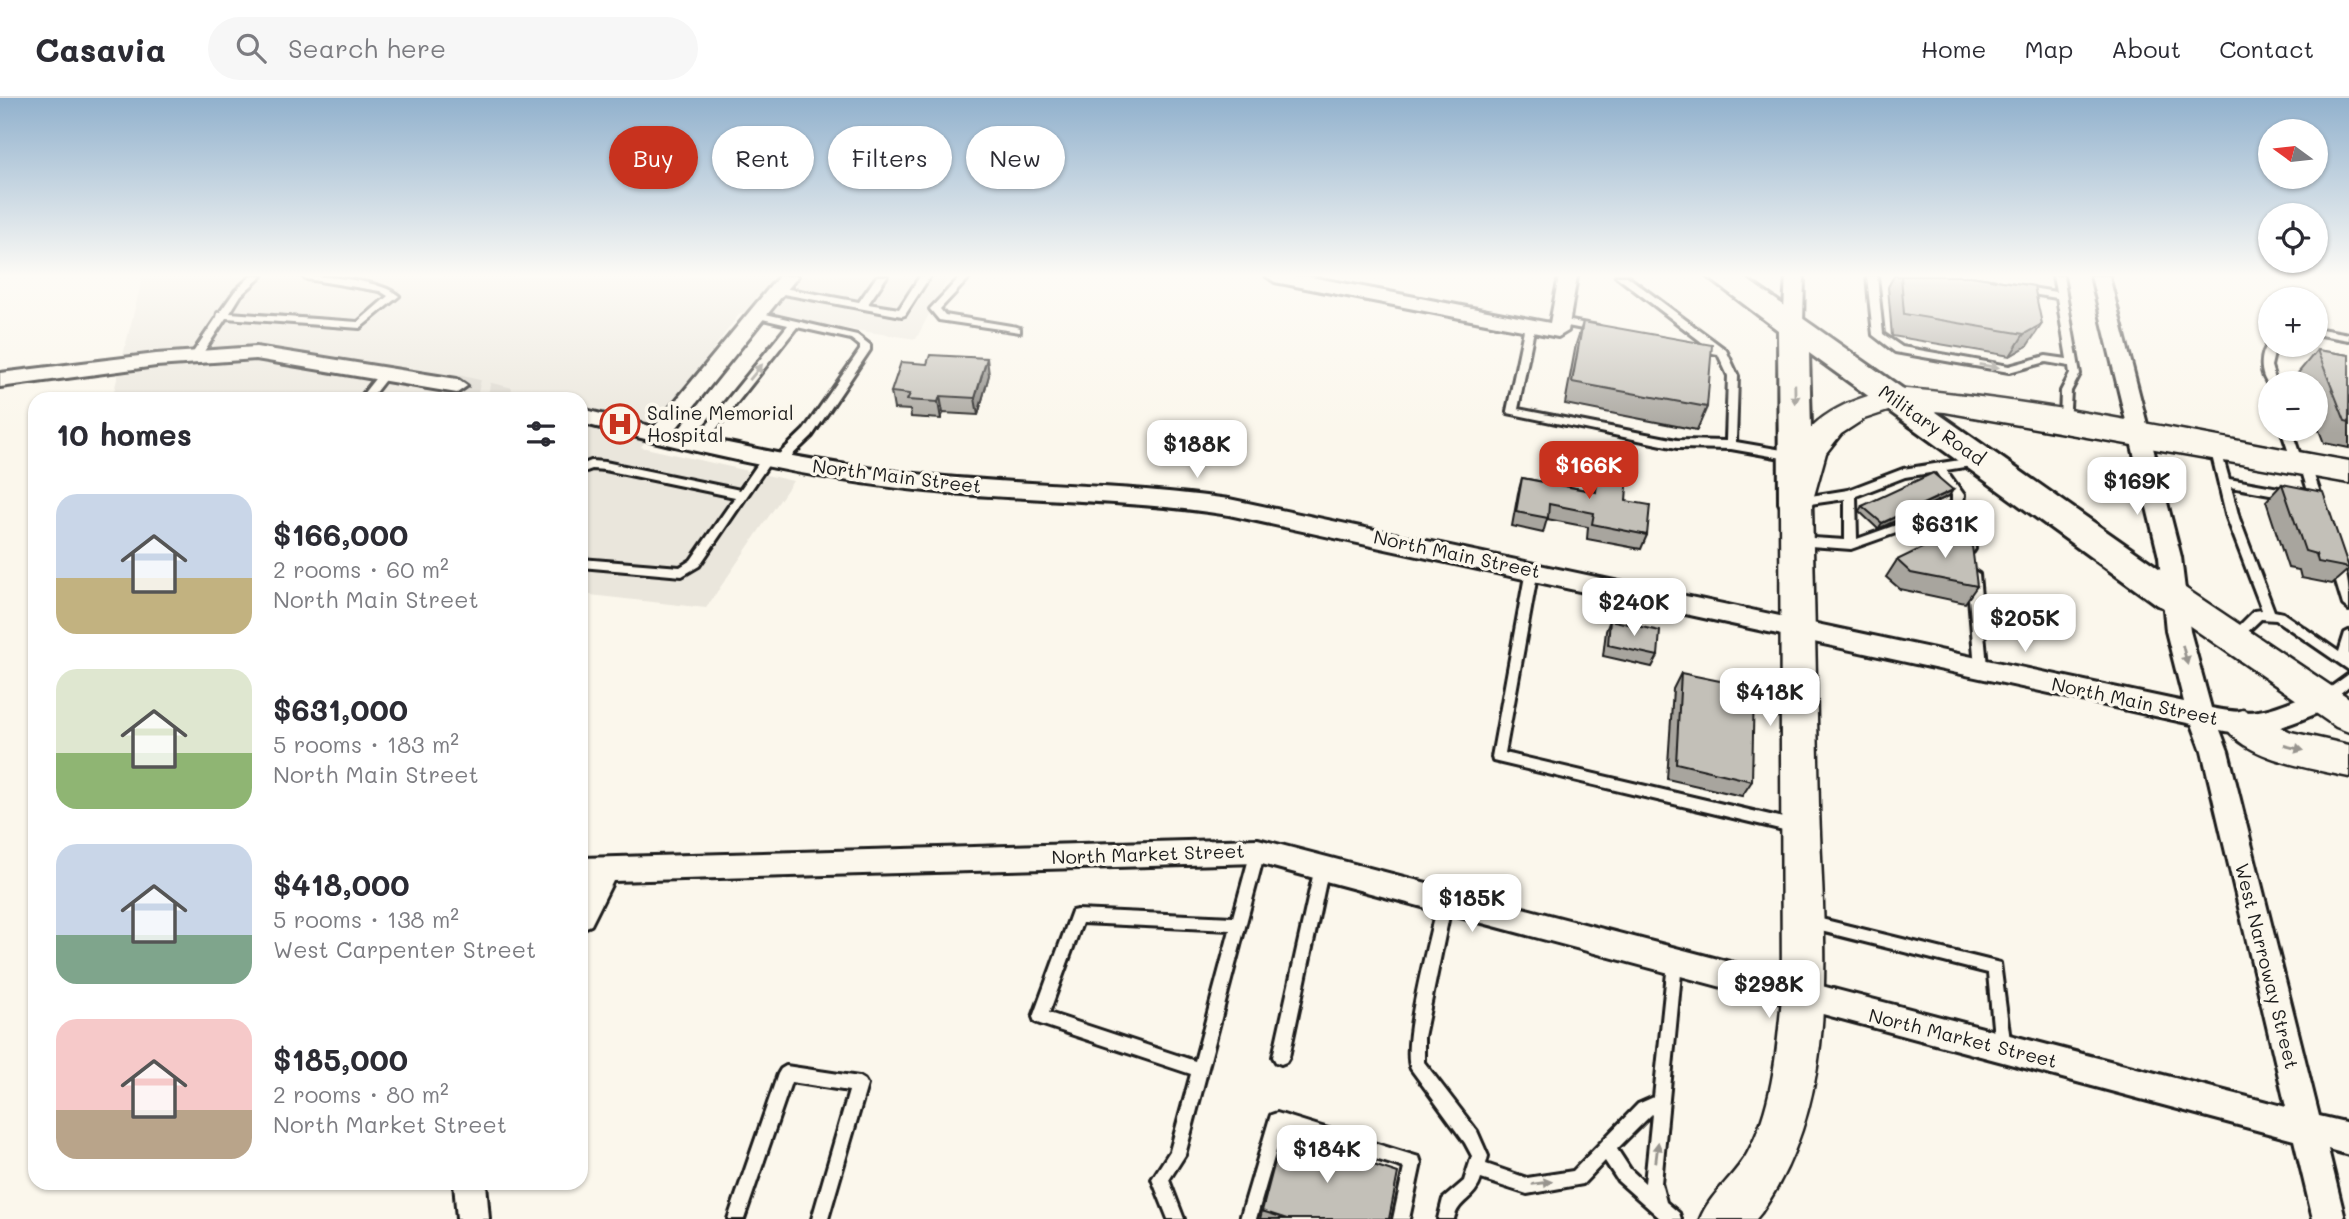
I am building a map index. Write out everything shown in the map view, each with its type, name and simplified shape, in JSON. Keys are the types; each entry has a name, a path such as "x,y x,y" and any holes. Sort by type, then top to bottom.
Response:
{"main road":[{"path":"1723,1219 1735,1209 1764,1172 1783,1129 1797,1069 1803,997 1793,328"},
{"name":"Military Road","path":"1796,328 2171,595 2235,637 2341,698"},
{"path":"1796,503 1811,450 1830,428 1853,412 1895,398 1945,402 2065,421 2349,472"},
{"path":"2243,725 2283,746 2349,761"}],"street":[{"path":"659,436 746,328"},
{"name":"West Narroway Street","path":"2114,328 2169,557 2171,595 2200,715 2215,751 2329,1219"},
{"path":"0,380 195,357 256,353 386,372 457,386"},
{"name":"North Main Street","path":"588,418 659,436 774,459 927,483 1178,498 1532,570 2243,725 2280,719 2341,698"},
{"name":"North Market Street","path":"593,871 1258,850 1803,997 2349,1139"},
{"path":"588,890 593,871"},
{"path":"471,1190 473,1219"}],"lane":[{"path":"195,357 213,328"},
{"path":"698,444 791,328"},
{"path":"588,564 682,572 695,563 743,495 774,459 808,432 865,350 865,345 854,337 817,328"},
{"path":"1006,328 1017,330"},
{"path":"1529,328 1512,411 1677,444 1731,445 1796,457"},
{"path":"1594,328 1614,332"},
{"path":"1691,328 1722,352 1734,376 1731,445"},
{"path":"1877,328 1878,335 1899,350 2009,369 2046,359 2073,363"},
{"path":"2065,421 2066,391 2075,373 2067,328"},
{"path":"2328,333 2349,337"},
{"path":"1682,345 1722,352"},
{"path":"370,392 386,372"},
{"path":"2291,441 2320,512"},
{"path":"2215,447 2233,518 2269,613"},
{"path":"1796,503 1850,494 1903,473 1982,461"},
{"path":"588,466 606,466 743,495"},
{"path":"1938,467 1958,495 1957,504 1966,524 1981,667"},
{"path":"2224,482 2316,498"},
{"path":"1850,494 1851,545"},
{"path":"1796,541 1851,545 1948,511 1957,504"},
{"path":"2332,552 2349,605"},
{"path":"1532,570 1498,757 1800,827"},
{"path":"2235,637 2258,614 2269,613 2279,616 2347,662 2349,636"},
{"path":"1176,1219 1160,1180 1177,1155 1258,850"},
{"path":"1281,1058 1322,867"},
{"path":"1445,901 1416,1037 1416,1064 1471,1138 1480,1156 1471,1186 1449,1205 1446,1219"},
{"path":"1200,1070 1040,1017 1077,916 1238,924"},
{"path":"1802,920 1995,968 2003,1049"},
{"path":"1658,1203 1654,1184 1675,962"},
{"path":"736,1219 786,1074 859,1085 820,1219"},
{"path":"1476,1170 1527,1186 1577,1178 1644,1110 1662,1101"},
{"path":"1248,1219 1277,1121 1413,1163 1401,1219"},
{"path":"1606,1147 1625,1175 1658,1203 1672,1219"}],"shaded area":[{"path":"130,328 729,328 641,447 793,481 706,608 588,595 588,392 114,392"},
{"path":"844,328 922,328 916,339"}],"building":[{"path":"1582,328 1618,328 1712,345 1707,407 1572,382"},
{"path":"1990,328 2034,328 2024,334"},
{"path":"2328,352 2349,355 2349,422 2345,421 2328,378 2328,371 2325,371 2320,357 2328,357"},
{"path":"930,355 987,358 975,398 940,396 938,402 907,400 910,394 891,392 901,362 927,364"},
{"path":"1599,466 1628,472 1626,501 1650,505 1647,535 1592,524 1594,513 1549,504 1548,518 1516,512 1522,478 1596,492"},
{"path":"1933,473 1953,490 1882,523 1862,506"},
{"path":"2282,484 2323,492 2349,568 2318,562 2316,554 2305,551"},
{"path":"1961,529 1971,538 1977,586 1911,573 1897,560"},
{"path":"1610,620 1660,631 1658,656 1608,645"},
{"path":"1681,673 1754,688 1752,781 1676,763"},
{"path":"1282,1135 1398,1173 1389,1219 1287,1219 1262,1211"}],"tunnel":[{"path":"457,386 482,392"}],"place":[{"name":"Saline Memorial Hospital","path":"620,424"}]}
